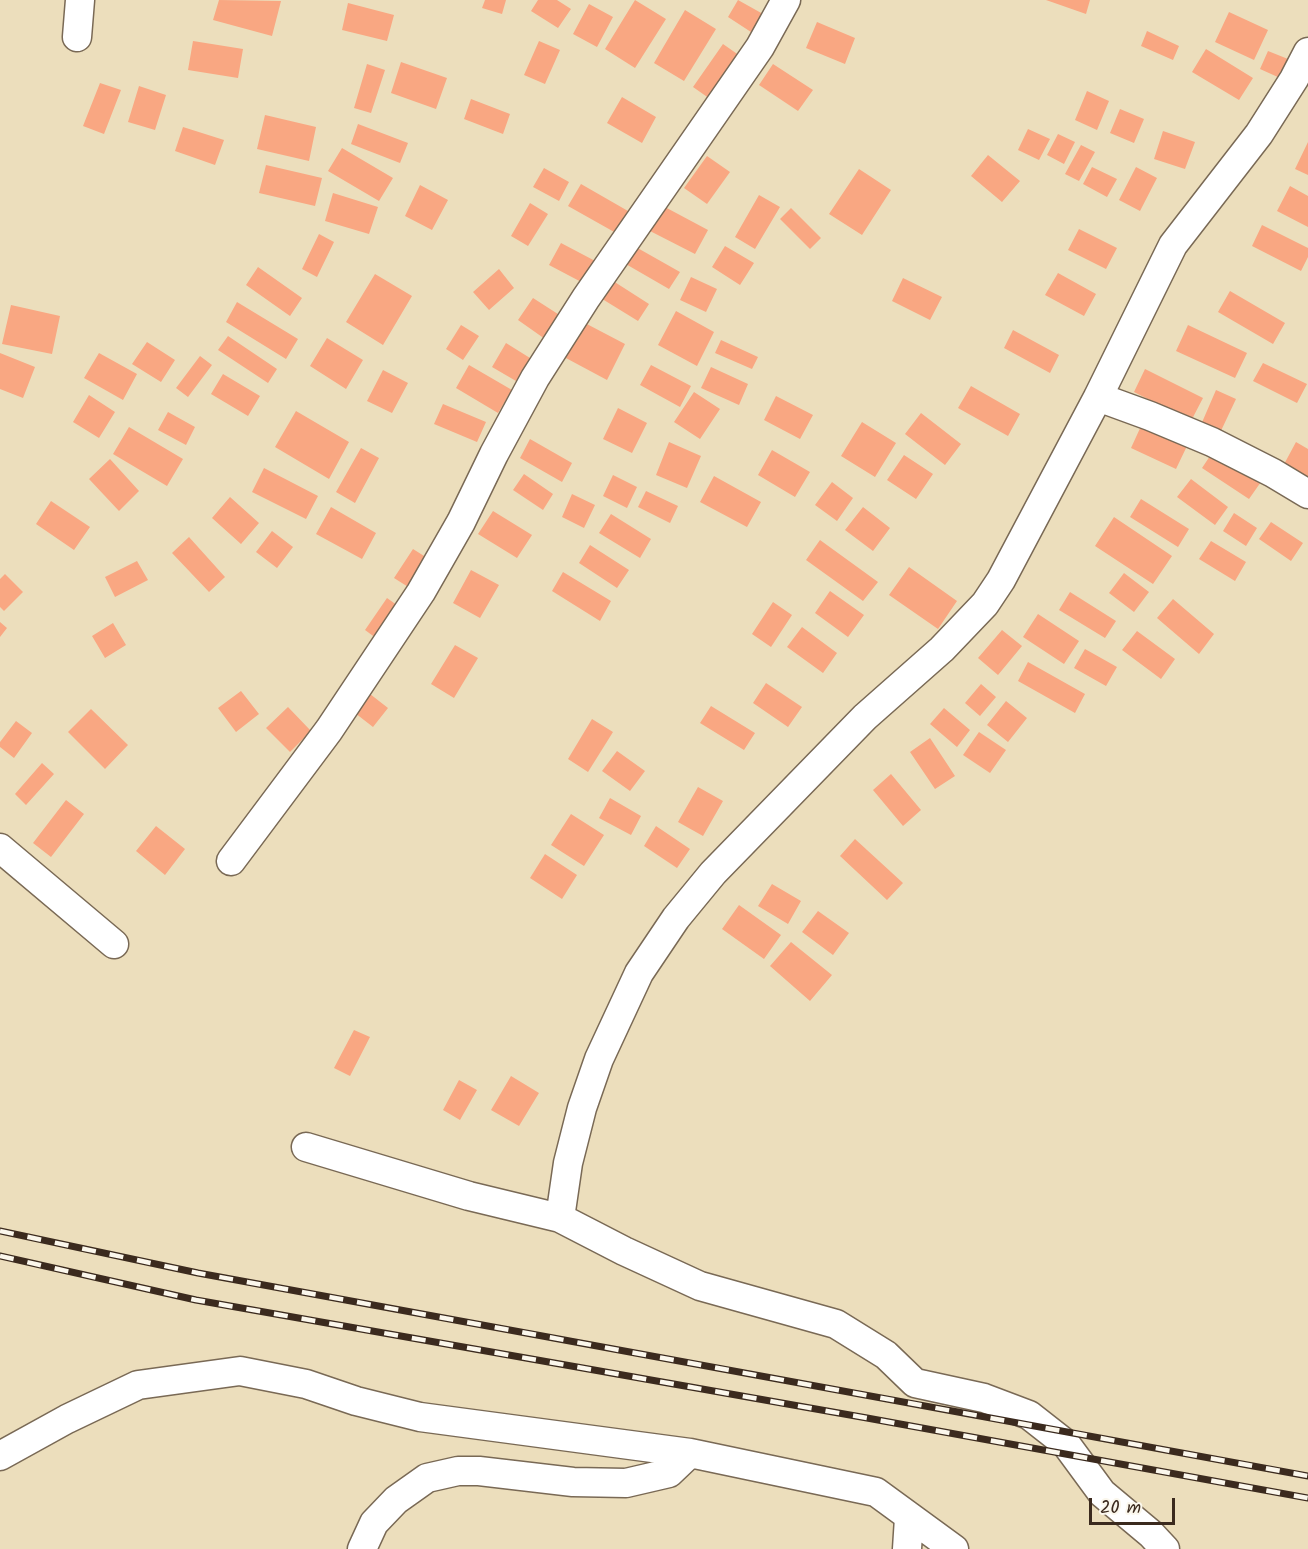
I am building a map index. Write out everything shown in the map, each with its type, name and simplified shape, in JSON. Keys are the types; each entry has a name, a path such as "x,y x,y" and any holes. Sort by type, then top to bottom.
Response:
{"street":[{"path":"77,38 80,0"},
{"path":"231,861 329,730 421,592 461,522 535,378 586,298 760,47 786,0"},
{"path":"560,1218 568,1163 585,1098 599,1059 645,964 676,918 713,873 865,717 942,649 985,604 1001,580 1098,397 1173,245 1259,134 1294,79 1308,52"},
{"path":"1098,397 1212,442 1308,494"},
{"path":"0,848 114,944"},
{"path":"306,1147 469,1196 560,1218 700,1286 836,1324 886,1355 915,1383 984,1398 1029,1415 1066,1444 1102,1493 1166,1549"},
{"path":"0,1456 67,1419 138,1385 240,1371 306,1384 356,1401 420,1417 690,1453 876,1492 954,1549"},
{"path":"362,1549 374,1523 396,1500 427,1478 468,1471 573,1482 626,1483 669,1473 690,1453"},
{"path":"907,1549 909,1518"}],"building":[{"path":"219,0 281,1 272,36 213,20"},
{"path":"485,0 506,0 502,14 482,8"},
{"path":"538,0 557,0 571,9 558,28 531,11"},
{"path":"635,0 666,19 635,68 605,49"},
{"path":"738,0 763,14 751,32 728,17"},
{"path":"1046,0 1090,0 1086,14"},
{"path":"348,3 394,15 387,41 342,30"},
{"path":"589,4 613,17 597,47 573,34"},
{"path":"685,10 716,29 684,81 654,63"},
{"path":"1229,12 1268,30 1254,60 1215,42"},
{"path":"817,22 855,38 845,64 806,48"},
{"path":"1147,31 1179,46 1173,60 1141,46"},
{"path":"193,41 243,49 238,78 188,70"},
{"path":"539,41 560,50 545,84 524,75"},
{"path":"723,44 743,58 713,101 693,87"},
{"path":"1206,49 1253,78 1239,100 1192,72"},
{"path":"1268,51 1288,59 1280,78 1260,69"},
{"path":"401,62 447,78 436,109 391,93"},
{"path":"367,64 385,70 371,113 354,108"},
{"path":"773,64 813,90 798,111 759,85"},
{"path":"100,83 121,90 104,134 83,126"},
{"path":"139,86 166,95 155,130 128,122"},
{"path":"1087,91 1109,101 1097,130 1075,120"},
{"path":"622,97 656,117 642,143 607,123"},
{"path":"471,99 510,114 503,134 464,119"},
{"path":"1120,109 1144,119 1134,143 1110,133"},
{"path":"265,115 316,127 309,161 257,149"},
{"path":"358,124 408,143 400,163 351,144"},
{"path":"183,127 224,140 215,165 175,151"},
{"path":"1028,129 1050,139 1039,160 1018,150"},
{"path":"1163,131 1195,142 1185,169 1154,159"},
{"path":"1058,134 1075,142 1064,164 1047,155"},
{"path":"1308,142 1308,175 1295,169"},
{"path":"1081,145 1095,152 1079,181 1065,174"},
{"path":"342,148 393,178 379,201 328,171"},
{"path":"988,155 1020,181 1002,202 971,176"},
{"path":"707,156 730,172 707,204 684,188"},
{"path":"266,165 322,178 315,206 259,193"},
{"path":"1092,167 1117,179 1107,197 1083,184"},
{"path":"1136,167 1157,178 1140,211 1119,200"},
{"path":"544,168 569,182 559,201 533,187"},
{"path":"859,169 891,190 862,235 829,214"},
{"path":"581,184 628,211 616,233 568,206"},
{"path":"420,185 448,200 432,230 405,216"},
{"path":"1290,186 1308,196 1308,227 1277,211"},
{"path":"333,193 378,207 369,234 325,221"},
{"path":"759,195 780,207 755,249 735,237"},
{"path":"530,203 548,214 528,246 511,236"},
{"path":"663,206 708,230 695,254 650,231"},
{"path":"791,208 821,238 810,249 780,219"},
{"path":"1262,225 1308,248 1308,257 1301,271 1252,246"},
{"path":"1079,229 1117,248 1106,269 1068,250"},
{"path":"319,234 334,242 317,277 302,269"},
{"path":"561,243 599,263 587,285 549,265"},
{"path":"634,246 680,272 669,289 624,263"},
{"path":"725,246 754,263 740,285 712,267"},
{"path":"258,267 302,298 290,316 246,285"},
{"path":"499,269 514,288 489,310 473,292"},
{"path":"1058,273 1096,294 1084,316 1045,295"},
{"path":"375,274 412,296 383,345 346,322"},
{"path":"691,277 717,289 706,312 680,300"},
{"path":"903,278 942,297 930,320 892,301"},
{"path":"610,279 649,304 638,321 599,297"},
{"path":"1230,291 1285,323 1273,344 1218,312"},
{"path":"533,298 561,316 545,339 518,320"},
{"path":"237,302 298,339 286,359 226,322"},
{"path":"11,305 60,316 52,354 2,344"},
{"path":"676,311 714,332 697,366 658,345"},
{"path":"583,322 625,344 607,380 564,357"},
{"path":"461,325 479,336 463,360 446,349"},
{"path":"1188,325 1247,353 1235,378 1176,351"},
{"path":"1013,330 1059,355 1050,373 1004,348"},
{"path":"228,336 277,369 268,383 218,350"},
{"path":"327,338 363,360 346,389 310,366"},
{"path":"721,340 758,357 752,369 715,353"},
{"path":"147,342 175,360 161,382 132,364"},
{"path":"506,343 530,358 516,381 492,367"},
{"path":"0,353 35,367 23,398 0,389"},
{"path":"99,353 137,374 123,400 84,378"},
{"path":"200,356 212,365 188,397 176,388"},
{"path":"1263,363 1307,384 1297,403 1253,381"},
{"path":"469,365 512,390 498,413 456,388"},
{"path":"651,365 691,386 680,407 640,385"},
{"path":"711,367 748,384 739,405 701,388"},
{"path":"1145,369 1203,398 1191,421 1134,392"},
{"path":"383,370 408,383 392,413 367,401"},
{"path":"223,374 260,396 248,416 211,394"},
{"path":"971,386 1020,414 1008,436 958,408"},
{"path":"1216,390 1236,399 1219,435 1200,427"},
{"path":"694,392 720,409 700,439 674,422"},
{"path":"89,395 115,412 99,438 73,422"},
{"path":"776,396 813,415 800,439 764,420"},
{"path":"443,404 486,422 477,442 434,424"},
{"path":"618,408 647,423 632,453 603,439"},
{"path":"296,411 349,442 329,479 275,447"},
{"path":"168,412 195,427 186,445 158,430"},
{"path":"921,413 961,444 945,465 905,434"},
{"path":"862,422 896,443 875,477 841,456"},
{"path":"1142,424 1187,446 1176,469 1131,448"},
{"path":"129,427 183,459 167,486 113,454"},
{"path":"530,439 572,463 562,482 520,458"},
{"path":"669,442 701,456 687,488 656,475"},
{"path":"1296,442 1308,449 1308,482 1282,468"},
{"path":"1216,447 1263,479 1249,499 1202,468"},
{"path":"361,448 379,458 355,503 336,492"},
{"path":"772,450 810,472 795,497 758,475"},
{"path":"904,455 933,474 916,499 887,480"},
{"path":"110,459 139,491 119,511 89,479"},
{"path":"264,468 318,496 306,519 252,492"},
{"path":"524,474 553,494 543,510 513,490"},
{"path":"613,475 637,487 627,508 603,496"},
{"path":"714,476 761,502 747,527 700,502"},
{"path":"1191,479 1228,507 1215,525 1177,497"},
{"path":"832,482 853,498 837,521 815,505"},
{"path":"646,491 678,506 670,523 638,507"},
{"path":"572,494 595,505 584,528 562,517"},
{"path":"230,497 259,523 241,544 212,518"},
{"path":"1141,499 1189,529 1178,547 1130,517"},
{"path":"51,501 90,527 74,550 36,524"},
{"path":"331,507 376,533 362,559 316,534"},
{"path":"863,507 890,528 873,551 845,530"},
{"path":"493,511 532,535 517,558 478,534"},
{"path":"1234,513 1257,528 1246,546 1223,531"},
{"path":"611,514 651,539 640,558 599,533"},
{"path":"1114,517 1172,556 1153,584 1095,546"},
{"path":"1271,522 1303,543 1291,561 1259,539"},
{"path":"272,531 293,547 277,568 256,552"},
{"path":"189,537 225,577 209,592 172,553"},
{"path":"820,540 878,582 863,601 806,560"},
{"path":"1211,541 1246,562 1235,581 1199,559"},
{"path":"590,545 629,570 617,588 579,563"},
{"path":"413,549 432,561 413,590 394,578"},
{"path":"137,561 148,580 115,597 105,577"},
{"path":"909,567 957,601 938,629 889,595"},
{"path":"471,570 499,585 480,618 453,603"},
{"path":"563,572 611,601 600,621 552,591"},
{"path":"1124,573 1149,592 1134,612 1109,593"},
{"path":"5,574 23,592 4,611 0,607 0,579"},
{"path":"830,591 864,615 848,637 815,613"},
{"path":"1070,592 1116,621 1105,638 1059,610"},
{"path":"387,598 401,608 380,641 365,630"},
{"path":"1173,599 1214,634 1199,654 1157,618"},
{"path":"773,602 792,615 771,647 752,634"},
{"path":"1038,614 1079,641 1064,664 1023,637"},
{"path":"0,622 7,628 0,637"},
{"path":"113,623 126,645 105,658 92,636"},
{"path":"802,627 837,653 823,673 787,647"},
{"path":"1002,630 1022,646 998,675 978,658"},
{"path":"1137,631 1175,659 1161,679 1122,650"},
{"path":"455,645 478,658 454,698 431,684"},
{"path":"1085,649 1117,667 1106,686 1074,668"},
{"path":"1028,662 1085,694 1075,713 1018,681"},
{"path":"766,683 802,707 788,727 753,703"},
{"path":"981,684 996,697 980,716 965,703"},
{"path":"361,687 388,708 373,727 346,706"},
{"path":"241,691 259,714 236,732 218,708"},
{"path":"1006,701 1027,718 1008,742 987,725"},
{"path":"711,706 755,733 744,750 700,723"},
{"path":"288,707 311,731 290,752 266,728"},
{"path":"944,708 970,730 957,747 930,724"},
{"path":"91,709 128,745 105,769 68,732"},
{"path":"592,719 613,732 588,772 568,759"},
{"path":"16,721 32,733 14,758 0,747 0,742"},
{"path":"979,732 1006,750 990,773 963,755"},
{"path":"930,738 955,776 935,789 910,752"},
{"path":"617,751 645,771 630,791 602,771"},
{"path":"42,763 54,774 26,805 15,794"},
{"path":"891,774 921,810 903,826 873,790"},
{"path":"698,787 723,801 703,836 678,822"},
{"path":"610,798 641,816 631,835 599,818"},
{"path":"66,800 84,814 51,857 33,843"},
{"path":"571,814 604,835 584,866 551,845"},
{"path":"156,826 185,849 165,875 136,851"},
{"path":"656,826 690,849 677,868 644,846"},
{"path":"855,839 903,883 887,900 840,856"},
{"path":"545,854 577,875 562,899 530,878"},
{"path":"772,884 801,901 788,924 758,906"},
{"path":"739,905 781,935 764,959 722,929"},
{"path":"818,911 849,933 833,955 802,932"},
{"path":"791,942 832,975 810,1001 770,966"},
{"path":"354,1030 370,1037 350,1076 334,1068"},
{"path":"511,1076 539,1093 519,1126 491,1110"},
{"path":"459,1080 477,1090 460,1120 443,1110"}],"railway":[{"path":"0,1231 198,1273 1308,1476"},
{"path":"0,1256 196,1300 1308,1498"}]}
